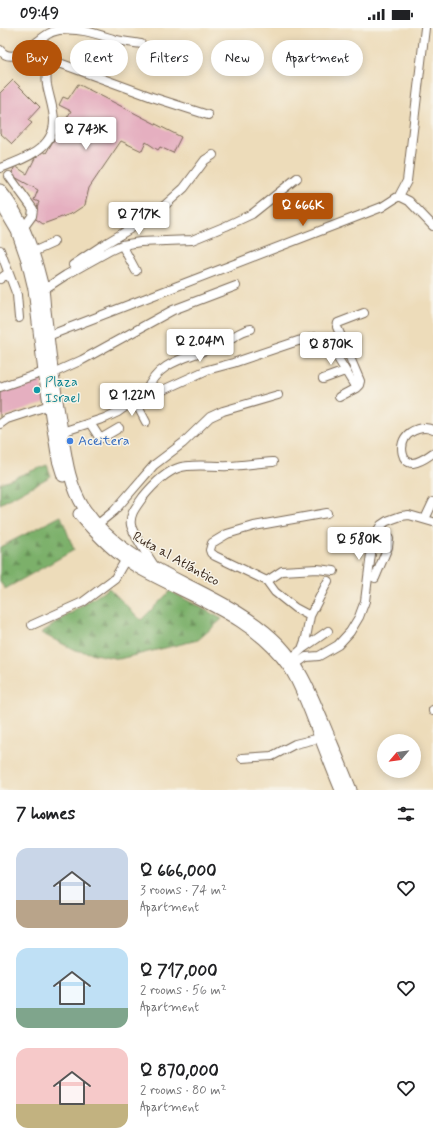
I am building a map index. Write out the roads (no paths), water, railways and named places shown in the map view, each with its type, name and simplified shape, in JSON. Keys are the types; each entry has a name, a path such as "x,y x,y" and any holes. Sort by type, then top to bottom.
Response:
{"highway":[{"name":"Ruta al Atlántico","path":"0,190 6,197 24,227 43,288 48,336 50,405 58,460 66,488 77,512 95,534 135,566 224,611 252,630 274,649 290,668 302,693 341,790"},
{"name":"Ruta al Atlántico","path":"0,202 17,231 27,260 34,289 48,372 62,432 66,458 73,485 84,508 105,532 135,556 227,604 256,623 279,644 294,661 308,687 351,790"}],"street":[{"path":"0,50 2,53 9,56 18,55 50,33 61,29 79,28 90,30 114,40 136,43"},
{"path":"48,336 382,207 399,196 407,181 425,28"},
{"path":"0,168 35,153 50,140 54,130 54,120 46,80 50,64 62,64 208,115"},
{"path":"43,288 103,245 155,214 184,188 205,160 213,155"},
{"path":"9,176 33,209 32,216 24,227"},
{"path":"43,288 111,250 122,246 140,242 197,238 252,214 297,178"},
{"path":"399,196 409,200 433,226"},
{"path":"33,252 52,244 54,241"},
{"path":"122,246 136,272"},
{"path":"0,250 17,295 19,318"},
{"path":"0,279 8,273"},
{"path":"0,387 82,360 173,310 236,286"},
{"path":"339,397 360,385 360,381 337,327 338,323 364,313"},
{"path":"62,432 105,418 135,401 146,392 156,375 172,362 224,342 251,328"},
{"path":"146,392 163,390 207,370 233,364 293,342 317,337 324,338 328,342 356,388"},
{"path":"323,379 345,371"},
{"path":"98,524 122,502 154,464 183,443 210,417 223,411 278,394"},
{"path":"135,401 146,422"},
{"path":"0,424 7,419 50,405"},
{"path":"90,423 99,437 102,438 119,428"},
{"path":"433,430 430,428 421,428 406,437 403,442 402,454 406,460 412,463 421,461 433,453"},
{"path":"155,567 131,526 131,517 133,512 151,487 163,477 178,468 195,466 230,466 273,462"},
{"path":"294,661 306,657 319,656 338,645 350,632 359,617 365,601 373,538 381,525 394,517 409,515 429,521 433,502"},
{"path":"310,616 295,608 275,592 267,580 211,554 210,550 212,543 227,534 254,526 327,513"},
{"path":"375,578 388,547 389,539 381,525"},
{"path":"32,625 83,602 115,578 126,559"},
{"path":"267,580 282,571 317,569 334,571"},
{"path":"294,661 302,649 306,638 310,616 328,581"},
{"path":"302,649 328,631"},
{"path":"242,758 272,756 295,744 320,738"}],"place":[{"name":"Plaza Israel","path":"37,390"},
{"name":"Aceitera","path":"70,441"}]}
